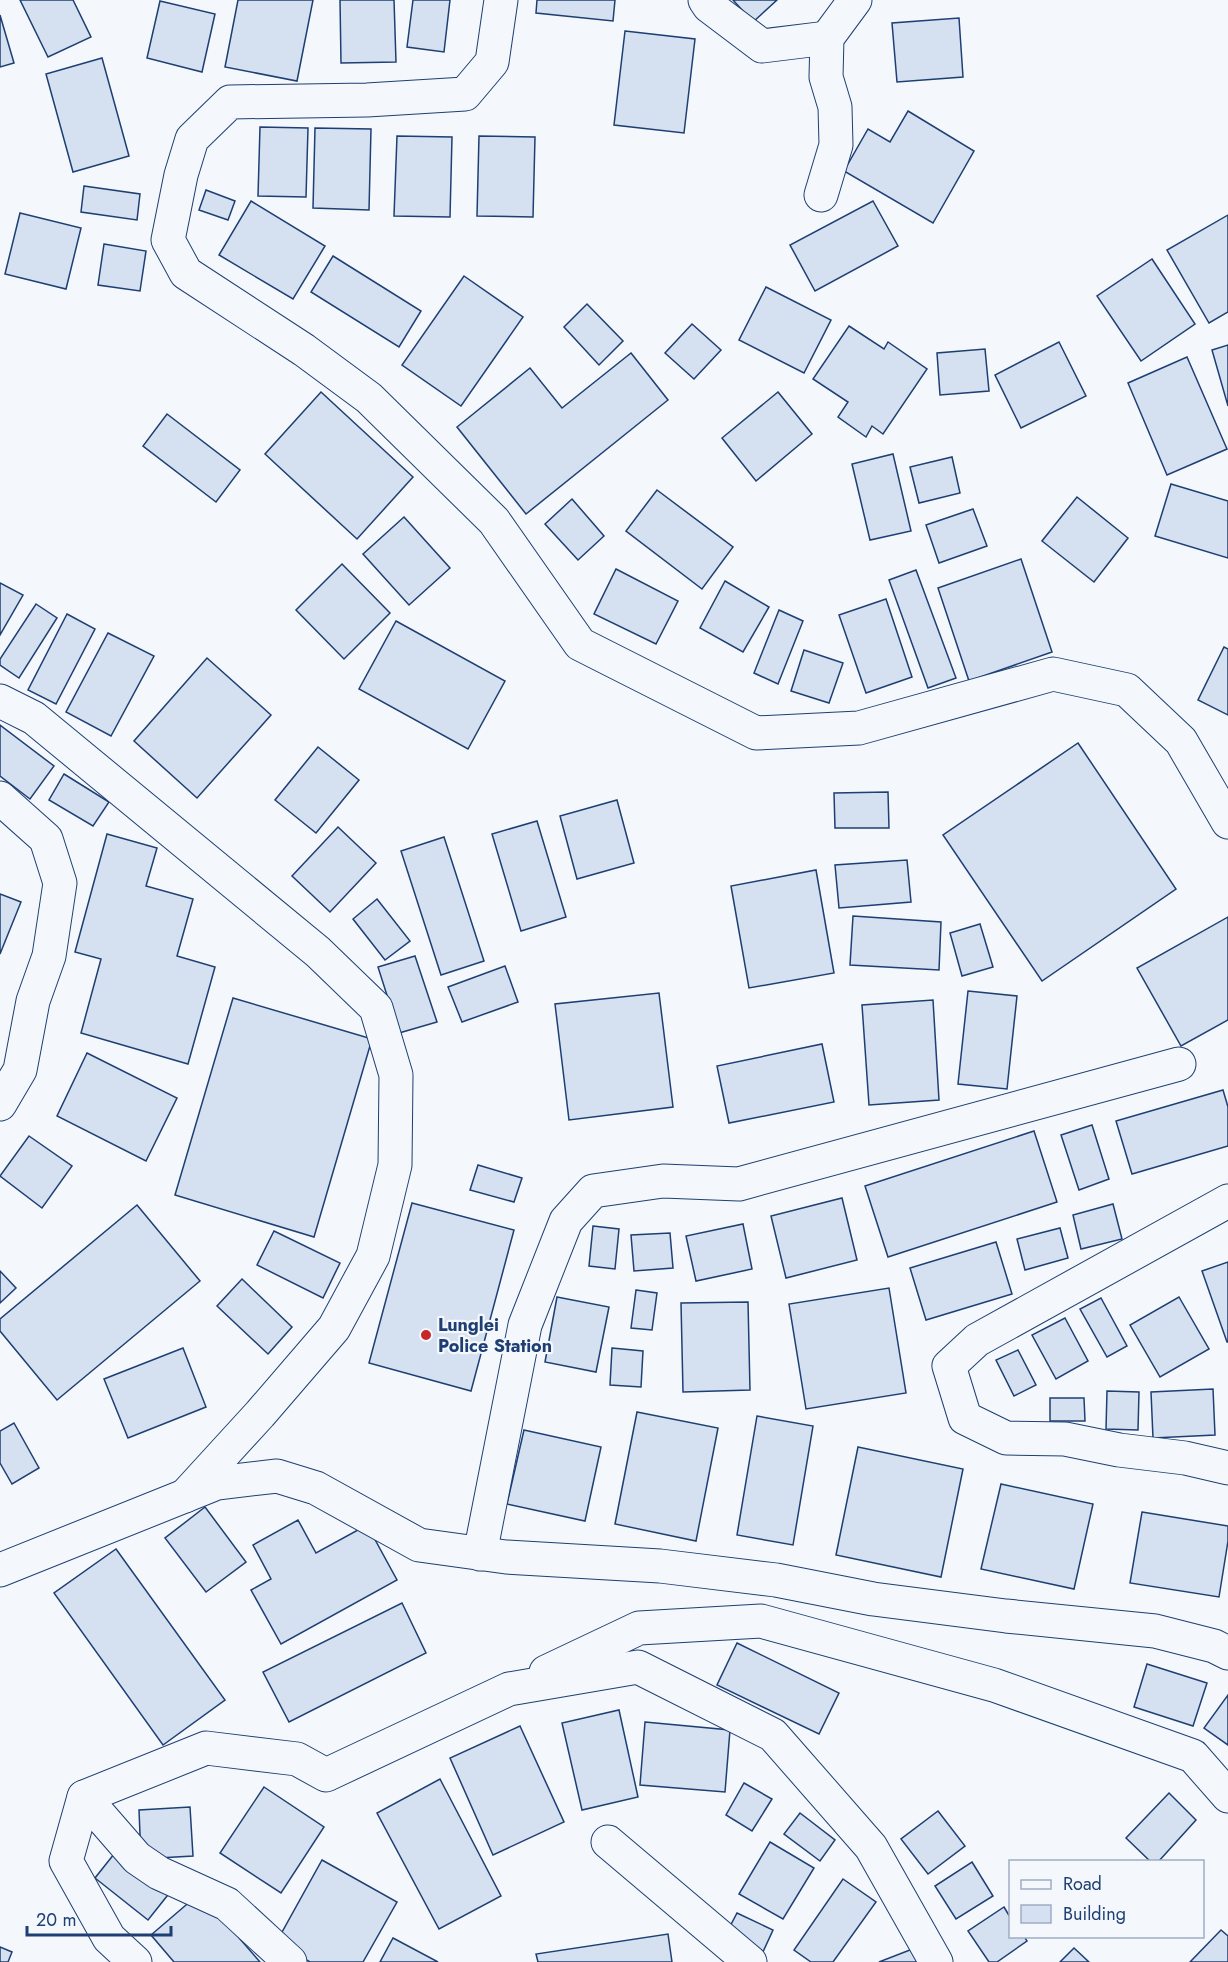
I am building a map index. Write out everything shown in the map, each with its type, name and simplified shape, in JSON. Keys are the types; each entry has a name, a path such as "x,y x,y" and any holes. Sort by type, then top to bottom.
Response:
{"street":[{"path":"501,0 492,62 465,94 367,100 230,102 192,139 181,175 168,240 186,273 304,350 369,398 494,521 580,645 756,733 859,728 1053,674 1127,690 1181,741 1228,822"},
{"path":"705,0 709,6 762,46 827,38"},
{"path":"821,195 836,145 835,107 826,77 827,38 855,0"},
{"path":"0,701 34,718 318,952 376,1008 396,1075 394,1166 373,1256 334,1328 185,1496"},
{"path":"0,798 46,839 60,883 49,956 33,1001 20,1070 0,1104"},
{"path":"480,1554 525,1325 566,1221 593,1191 663,1181 739,1184 1179,1064"},
{"path":"1228,1201 976,1340 950,1366 966,1418 1006,1438 1065,1439 1119,1450 1185,1458 1228,1468"},
{"path":"0,1570 217,1483 277,1476 316,1488 419,1545 506,1557 660,1566 776,1581 873,1599 1006,1616 1155,1631 1214,1646 1228,1653"},
{"path":"84,1797 206,1748 297,1759 326,1774 639,1628 760,1621 994,1685 1193,1756 1228,1796"},
{"path":"509,1689 638,1667 773,1735 871,1847 936,1962"},
{"path":"84,1797 66,1861 109,1938 135,1962"},
{"path":"84,1797 137,1858 159,1873 227,1904 290,1962"},
{"path":"608,1842 750,1962"}],"building":[{"path":"20,0 73,0 91,37 48,57"},
{"path":"238,0 313,0 297,81 225,67"},
{"path":"340,0 394,0 396,62 341,63"},
{"path":"413,0 450,0 444,52 407,47"},
{"path":"537,0 615,0 613,21 536,13"},
{"path":"733,0 777,0 753,22"},
{"path":"160,1 215,14 202,72 147,58"},
{"path":"0,15 14,63 0,67"},
{"path":"959,18 963,77 897,82 892,23"},
{"path":"625,31 695,39 684,133 614,125"},
{"path":"102,58 129,156 73,172 46,74"},
{"path":"908,111 974,151 933,223 844,171 868,129 890,142"},
{"path":"260,127 308,128 306,197 258,196"},
{"path":"315,128 371,129 369,210 313,208"},
{"path":"397,136 452,137 450,217 394,216"},
{"path":"479,136 535,137 533,217 477,216"},
{"path":"84,186 140,194 137,220 81,212"},
{"path":"206,190 235,201 228,220 199,210"},
{"path":"251,201 325,246 293,299 219,255"},
{"path":"873,201 898,246 815,291 790,245"},
{"path":"20,213 81,228 66,289 5,274"},
{"path":"1228,215 1228,312 1209,323 1167,250"},
{"path":"104,244 146,251 140,291 98,285"},
{"path":"333,256 421,311 399,347 311,292"},
{"path":"1152,259 1195,324 1141,361 1097,296"},
{"path":"464,276 523,317 461,406 402,365"},
{"path":"766,287 831,320 804,373 739,340"},
{"path":"587,304 623,341 599,365 564,327"},
{"path":"692,324 721,350 694,379 665,353"},
{"path":"849,326 884,349 888,342 927,369 883,434 872,426 866,437 838,417 848,402 813,379"},
{"path":"1059,342 1086,396 1021,428 995,375"},
{"path":"1228,345 1228,406 1212,350"},
{"path":"985,349 989,391 940,395 937,353"},
{"path":"631,353 668,400 526,514 457,427 530,368 562,408"},
{"path":"1187,357 1227,449 1167,475 1128,383"},
{"path":"321,392 413,477 357,539 265,454"},
{"path":"778,392 812,434 756,481 722,438"},
{"path":"167,414 240,470 216,502 143,446"},
{"path":"893,454 911,531 870,540 852,464"},
{"path":"952,457 960,493 919,503 910,467"},
{"path":"1171,484 1228,501 1228,558 1155,536"},
{"path":"657,490 733,547 702,589 626,531"},
{"path":"1077,497 1128,538 1094,582 1042,541"},
{"path":"572,499 604,536 578,560 545,524"},
{"path":"973,509 987,546 939,563 926,525"},
{"path":"404,517 450,568 409,605 363,554"},
{"path":"1021,559 1052,652 969,681 938,588"},
{"path":"342,564 390,613 344,659 296,610"},
{"path":"616,569 678,601 656,644 594,614"},
{"path":"916,570 956,678 928,688 889,580"},
{"path":"725,581 769,607 743,652 700,628"},
{"path":"0,583 23,595 0,635"},
{"path":"886,599 912,677 866,693 839,615"},
{"path":"36,604 57,618 19,678 0,665 0,659"},
{"path":"779,610 803,621 778,684 754,673"},
{"path":"67,614 95,629 56,704 28,690"},
{"path":"396,621 505,681 468,749 359,689"},
{"path":"108,633 154,656 111,736 66,712"},
{"path":"1224,647 1228,649 1228,715 1198,700"},
{"path":"804,650 843,663 829,703 791,691"},
{"path":"207,658 271,715 197,798 134,741"},
{"path":"0,725 54,766 30,799 0,776"},
{"path":"1078,743 1176,889 1042,981 943,835"},
{"path":"318,747 359,780 316,833 275,800"},
{"path":"64,774 109,802 93,826 49,800"},
{"path":"888,792 889,828 835,828 834,793"},
{"path":"617,800 634,863 577,879 560,816"},
{"path":"537,821 566,917 521,931 492,834"},
{"path":"338,827 376,863 330,912 292,876"},
{"path":"107,834 157,848 146,886 193,899 177,956 215,967 188,1064 81,1033 101,959 75,952"},
{"path":"444,837 484,961 441,975 401,851"},
{"path":"907,860 911,902 839,908 835,865"},
{"path":"816,870 834,973 749,988 731,886"},
{"path":"0,894 21,902 0,954"},
{"path":"377,899 410,941 385,960 353,919"},
{"path":"853,916 941,922 939,970 850,965"},
{"path":"1228,917 1228,1020 1181,1046 1137,968"},
{"path":"980,924 993,967 962,976 950,933"},
{"path":"415,956 437,1022 399,1033 378,967"},
{"path":"505,966 518,1002 462,1022 448,987"},
{"path":"968,991 1017,996 1007,1089 958,1084"},
{"path":"659,993 673,1107 569,1120 555,1004"},
{"path":"233,998 372,1039 314,1237 175,1195"},
{"path":"933,1000 939,1100 869,1105 862,1005"},
{"path":"822,1044 834,1102 729,1123 717,1066"},
{"path":"87,1053 177,1098 146,1161 57,1116"},
{"path":"1223,1090 1228,1107 1228,1146 1132,1174 1116,1121"},
{"path":"1092,1125 1109,1179 1079,1190 1061,1135"},
{"path":"1034,1131 1057,1202 888,1257 865,1186"},
{"path":"29,1136 72,1166 42,1208 0,1176"},
{"path":"478,1165 522,1178 514,1202 470,1190"},
{"path":"842,1198 857,1260 786,1278 771,1216"},
{"path":"412,1203 514,1230 471,1391 369,1363"},
{"path":"1113,1204 1122,1239 1081,1249 1073,1215"},
{"path":"137,1205 200,1281 57,1400 0,1331 0,1319"},
{"path":"743,1224 752,1269 696,1281 686,1236"},
{"path":"593,1226 619,1229 615,1269 589,1266"},
{"path":"1060,1228 1068,1258 1025,1270 1017,1239"},
{"path":"274,1231 340,1263 323,1298 257,1265"},
{"path":"670,1233 673,1268 634,1271 631,1235"},
{"path":"996,1242 1012,1294 926,1320 910,1268"},
{"path":"1228,1262 1228,1342 1227,1342 1202,1271"},
{"path":"0,1271 16,1288 0,1303"},
{"path":"242,1279 292,1327 268,1354 217,1306"},
{"path":"889,1288 906,1393 806,1409 789,1304"},
{"path":"636,1290 657,1293 652,1330 631,1328"},
{"path":"557,1297 609,1307 596,1372 545,1362"},
{"path":"1179,1297 1209,1349 1160,1377 1130,1325"},
{"path":"1101,1298 1127,1346 1107,1357 1080,1309"},
{"path":"748,1302 750,1390 683,1392 681,1303"},
{"path":"1065,1318 1088,1361 1056,1379 1032,1335"},
{"path":"183,1348 206,1407 128,1438 104,1379"},
{"path":"612,1348 643,1351 641,1387 610,1385"},
{"path":"1018,1350 1036,1385 1014,1396 996,1360"},
{"path":"1213,1389 1215,1435 1153,1438 1151,1392"},
{"path":"1107,1391 1139,1392 1138,1430 1106,1429"},
{"path":"1050,1398 1084,1398 1085,1421 1050,1421"},
{"path":"637,1412 718,1428 696,1541 615,1524"},
{"path":"757,1416 813,1426 793,1545 737,1535"},
{"path":"14,1423 39,1468 12,1484 0,1463 0,1431"},
{"path":"524,1430 601,1447 585,1521 507,1504"},
{"path":"858,1447 963,1469 941,1577 836,1555"},
{"path":"1001,1484 1093,1504 1074,1589 981,1569"},
{"path":"205,1507 246,1562 206,1592 165,1538"},
{"path":"1142,1512 1228,1526 1228,1541 1219,1597 1130,1583"},
{"path":"298,1520 316,1553 367,1525 397,1580 281,1644 251,1590 271,1579 253,1545"},
{"path":"116,1549 225,1700 163,1745 54,1593"},
{"path":"402,1603 426,1653 289,1722 263,1672"},
{"path":"737,1643 839,1693 819,1734 717,1685"},
{"path":"1147,1664 1207,1683 1193,1726 1134,1707"},
{"path":"1228,1695 1228,1745 1204,1728"},
{"path":"619,1710 638,1797 582,1810 562,1723"},
{"path":"645,1722 730,1730 725,1792 640,1785"},
{"path":"520,1726 564,1822 493,1855 450,1758"},
{"path":"440,1779 501,1896 439,1929 377,1813"},
{"path":"744,1783 772,1799 752,1831 726,1815"},
{"path":"264,1787 324,1827 281,1893 220,1853"},
{"path":"1169,1793 1196,1820 1160,1860 1149,1860 1126,1838"},
{"path":"190,1807 193,1856 141,1859 139,1810"},
{"path":"938,1811 965,1846 928,1874 901,1839"},
{"path":"800,1813 835,1840 820,1861 784,1834"},
{"path":"770,1842 814,1868 783,1919 739,1894"},
{"path":"118,1849 171,1891 148,1920 95,1878"},
{"path":"322,1860 397,1902 363,1962 310,1962 276,1943"},
{"path":"972,1862 993,1896 956,1919 935,1886"},
{"path":"843,1879 876,1902 833,1962 811,1962 794,1950"},
{"path":"200,1893 260,1962 174,1962 151,1935"},
{"path":"1004,1907 1009,1915 1009,1938 1025,1938 1027,1941 997,1962 989,1962 968,1931"},
{"path":"737,1913 773,1930 762,1954 725,1936"},
{"path":"1221,1930 1228,1936 1228,1962 1190,1962"},
{"path":"668,1934 672,1962 538,1962 536,1954"},
{"path":"393,1938 438,1962 380,1962"},
{"path":"0,1947 12,1952 8,1962 0,1962"},
{"path":"915,1948 920,1962 879,1962"},
{"path":"1074,1948 1089,1962 1060,1962"}],"place":[{"name":"Lunglei Police Station","path":"426,1335"}]}
